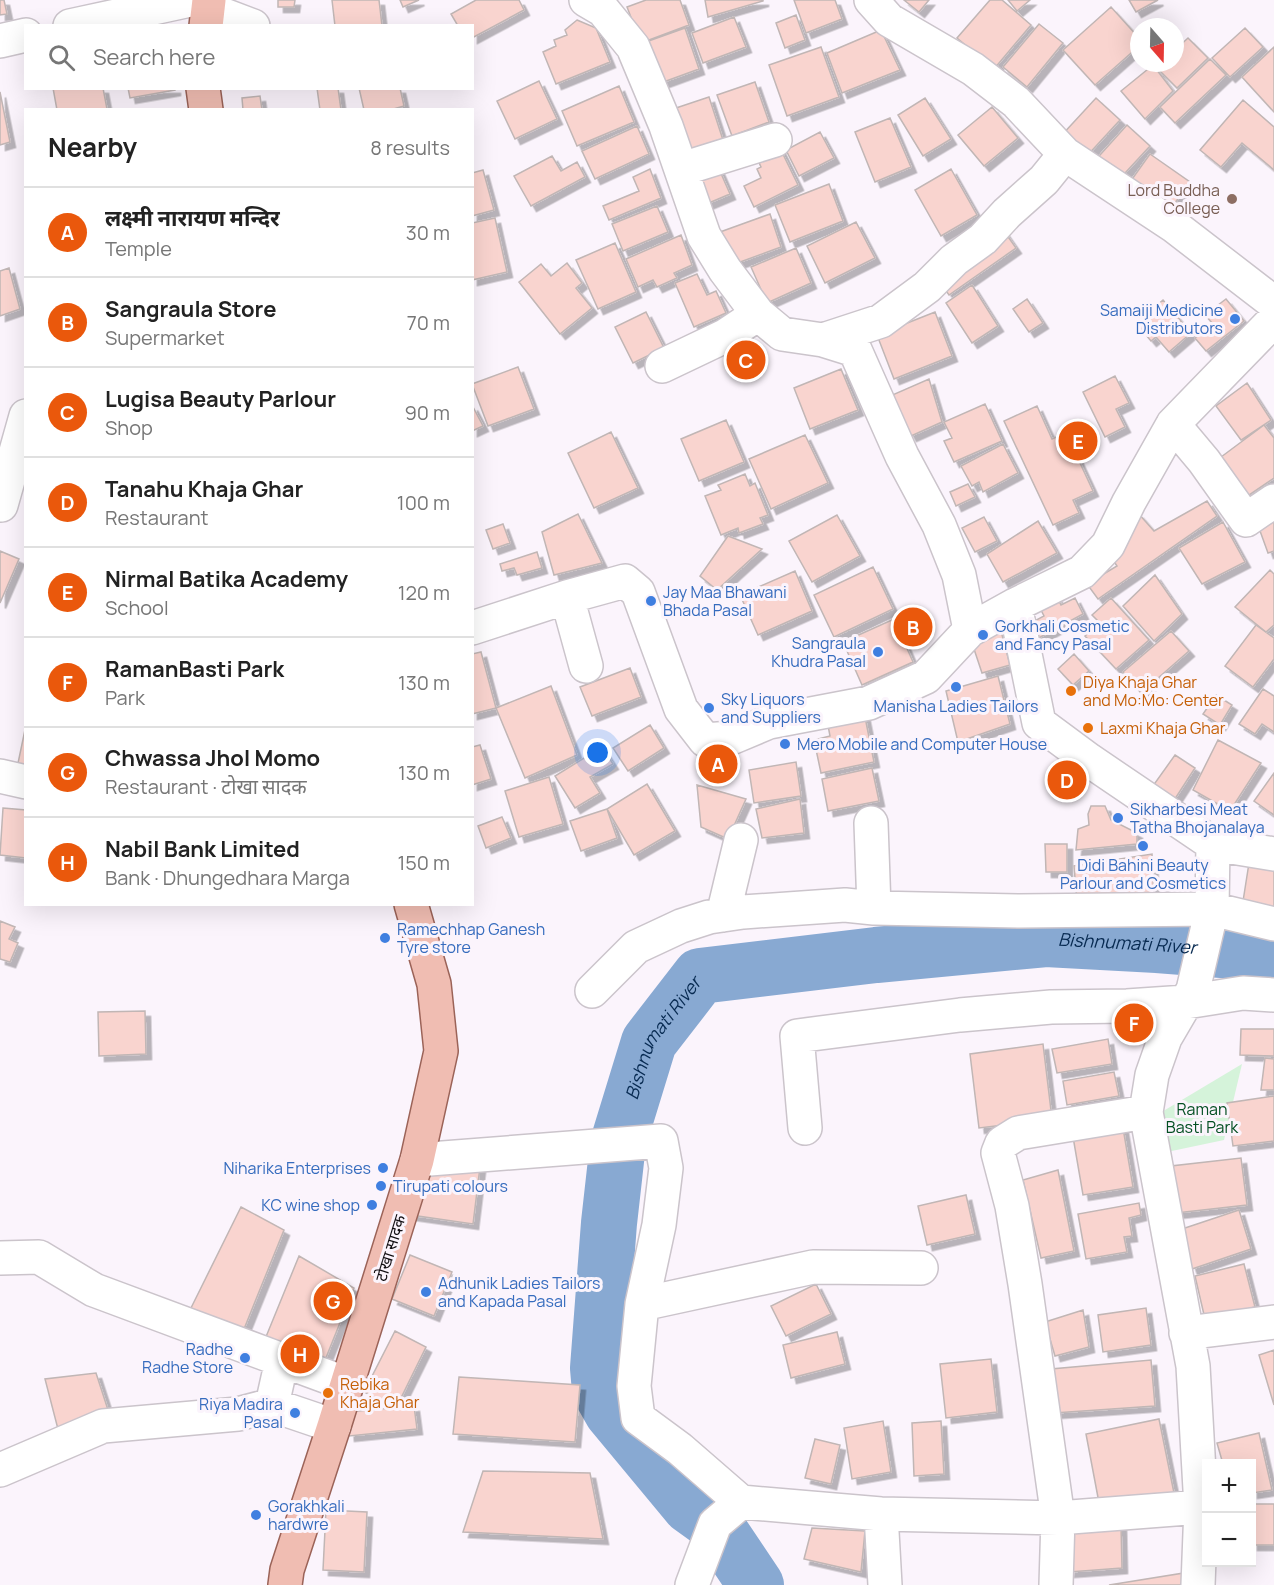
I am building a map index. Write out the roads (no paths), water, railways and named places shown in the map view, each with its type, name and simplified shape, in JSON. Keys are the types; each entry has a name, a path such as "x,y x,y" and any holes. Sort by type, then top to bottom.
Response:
{"main road":[{"path":"203,90 206,108"},
{"name":"टोखा सादक","path":"285,1585 287,1570 417,1160 441,1051 434,984 412,906"}],"street":[{"path":"586,0 603,10 633,47 666,126 704,236 725,270 758,314 782,334 823,340 855,350 902,456 939,525 959,575 970,630"},
{"path":"871,0 890,20 973,69 1016,102 1065,154 1174,226 1274,303"},
{"path":"85,24 203,9 247,24"},
{"path":"0,41 24,35"},
{"path":"682,170 775,140"},
{"path":"823,340 881,321 927,287 954,260 983,239 1007,213 1044,180 1065,154"},
{"path":"662,366 725,336 758,314"},
{"path":"474,627 625,580 638,592 681,709 705,740 731,738 769,722 869,703 926,677 970,630 1082,572 1108,545 1129,502 1173,424 1274,320"},
{"path":"1173,424 1204,461 1246,520 1274,501"},
{"path":"9,508 24,427"},
{"path":"567,597 586,666"},
{"path":"1015,605 1039,723 1089,760 1213,844 1274,854"},
{"path":"0,776 24,782"},
{"path":"872,823 874,908"},
{"path":"723,915 741,840"},
{"path":"1198,1585 1201,1507 1193,1366 1146,1112 1152,1075 1165,1038 1189,996 1209,917 1213,844"},
{"path":"592,992 636,947 681,926 709,917 743,912 845,906 1209,917 1274,924"},
{"path":"805,1128 797,1036 960,1015 1051,1007 1127,1006 1189,996 1243,993 1274,996"},
{"path":"1056,1585 1058,1518 1012,1206 998,1154 1002,1143 1018,1133 1146,1112"},
{"path":"417,1160 661,1141 666,1168 659,1225 642,1304 633,1386 638,1418 680,1449 741,1502 881,1514 1058,1518 1201,1507"},
{"path":"0,1258 39,1257 94,1290 347,1384"},
{"path":"642,1304 813,1267 921,1269"},
{"path":"1186,1333 1274,1322"},
{"path":"272,1405 282,1360"},
{"path":"0,1470 103,1426 238,1414 272,1405 334,1426"},
{"path":"701,1582 715,1524 741,1502"},
{"path":"881,1514 885,1585"}],"waterway":[{"name":"Bishnumati River","path":"756,1585 715,1524 690,1506 612,1412 600,1391 598,1368 609,1223 618,1143 649,1042 700,976 876,955 1046,939 1274,954"}],"place":[{"name":"Lord Buddha College","path":"1232,199"},
{"name":"Samaiji Medicine Distributors","path":"1235,319"},
{"name":"Lugisa Beauty Parlour","path":"746,360"},
{"name":"Nirmal Batika Academy","path":"1078,441"},
{"name":"Jay Maa Bhawani Bhada Pasal","path":"651,601"},
{"name":"Sangraula Store","path":"913,627"},
{"name":"Gorkhali Cosmetic and Fancy Pasal","path":"983,635"},
{"name":"Sangraula Khudra Pasal","path":"878,652"},
{"name":"Manisha Ladies Tailors","path":"956,687"},
{"name":"Diya Khaja Ghar and Mo:Mo: Center","path":"1071,691"},
{"name":"Sky Liquors and Suppliers","path":"709,708"},
{"name":"Laxmi Khaja Ghar","path":"1088,728"},
{"name":"Mero Mobile and Computer House","path":"785,744"},
{"name":"लक्ष्मी नारायण मन्दिर","path":"718,764"},
{"name":"Tanahu Khaja Ghar","path":"1067,780"},
{"name":"Sikharbesi Meat Tatha Bhojanalaya","path":"1118,818"},
{"name":"Didi Bahini Beauty Parlour and Cosmetics","path":"1143,846"},
{"name":"Ramechhap Ganesh Tyre store","path":"385,938"},
{"name":"RamanBasti Park","path":"1134,1023"},
{"name":"Niharika Enterprises","path":"383,1168"},
{"name":"Tirupati colours","path":"381,1186"},
{"name":"KC wine shop","path":"372,1205"},
{"name":"Adhunik Ladies Tailors and Kapada Pasal","path":"426,1292"},
{"name":"Chwassa Jhol Momo","path":"333,1301"},
{"name":"Nabil Bank Limited","path":"300,1354"},
{"name":"Radhe Radhe Store","path":"245,1358"},
{"name":"Rebika Khaja Ghar","path":"328,1393"},
{"name":"Riya Madira Pasal","path":"295,1413"},
{"name":"Gorakhkali hardwre","path":"256,1515"}],"park label":[{"name":"Raman Basti Park","path":"1202,1118"}]}
